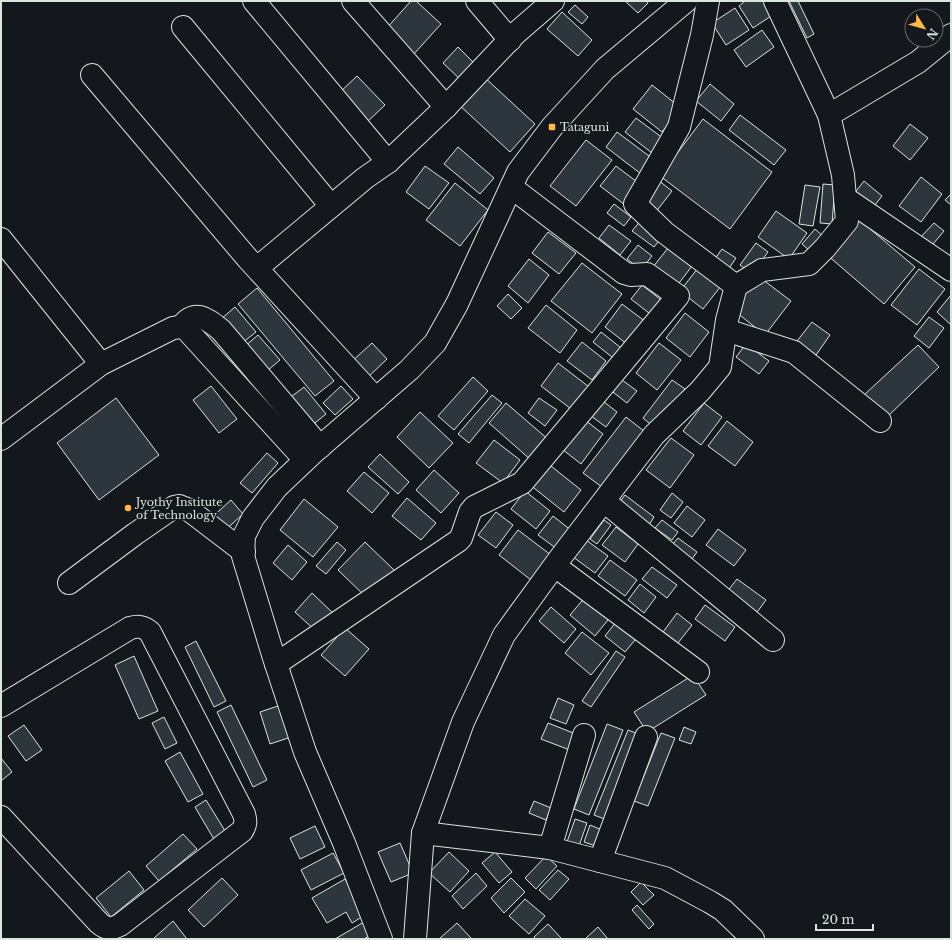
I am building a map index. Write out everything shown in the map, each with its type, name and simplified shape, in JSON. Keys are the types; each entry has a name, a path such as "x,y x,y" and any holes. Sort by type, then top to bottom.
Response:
{"street":[{"path":"254,1 388,162"},
{"path":"353,1 446,106"},
{"path":"478,1 510,40"},
{"path":"257,268 365,178 388,162 446,106 510,40 553,1"},
{"path":"381,939 344,843 305,752 245,563 244,536 252,518 277,488 313,454 409,370 435,343 457,304 518,172 552,127 605,69 686,1"},
{"path":"708,1 702,35 679,127 635,204 664,232 736,286"},
{"path":"415,939 423,833 463,722 504,635 654,435 700,391 720,367 726,330 736,286 762,270 809,264 826,248 847,221 844,175 829,115 776,1"},
{"path":"183,27 331,206"},
{"path":"829,115 918,62 951,35"},
{"path":"92,75 257,268 376,399"},
{"path":"276,664 458,541 461,538 470,512 478,504 522,484 678,296 647,274 631,275 624,273 511,187"},
{"path":"845,198 951,270"},
{"path":"1,239 100,364"},
{"path":"1,439 100,364 173,328 180,327 186,329 313,454"},
{"path":"726,330 794,352 880,421"},
{"path":"604,501 773,640"},
{"path":"69,583 174,507 180,506 189,510 244,552"},
{"path":"555,566 698,672"},
{"path":"1,706 130,628 140,626 150,632 246,820 242,832 120,925 109,929 100,923 1,817"},
{"path":"550,848 584,735"},
{"path":"600,861 646,737"},
{"path":"423,833 550,848 665,878 723,910 753,939"}],"building":[{"path":"411,1 416,1 441,24 413,55 385,30"},
{"path":"625,1 647,1 648,3 638,13"},
{"path":"745,1 766,1 774,14 753,28 739,6"},
{"path":"789,1 798,1 814,34 807,38"},
{"path":"575,5 588,17 582,24 568,12"},
{"path":"735,8 749,30 726,45 712,23"},
{"path":"562,12 592,40 578,56 547,29"},
{"path":"762,30 774,47 746,67 734,50"},
{"path":"458,47 479,68 464,83 443,63"},
{"path":"357,76 385,105 365,124 337,95"},
{"path":"483,76 535,124 510,152 457,103"},
{"path":"710,84 734,104 721,121 696,101"},
{"path":"652,85 681,108 662,132 633,109"},
{"path":"740,115 786,150 774,165 729,130"},
{"path":"636,118 664,139 652,153 625,132"},
{"path":"703,119 772,172 730,229 660,176"},
{"path":"910,124 928,138 910,160 893,146"},
{"path":"617,132 653,159 641,174 606,147"},
{"path":"586,140 612,160 576,206 550,186"},
{"path":"458,147 494,178 480,194 444,164"},
{"path":"425,166 449,183 429,209 406,192"},
{"path":"616,166 641,185 625,205 600,186"},
{"path":"921,177 942,194 921,222 899,206"},
{"path":"658,180 672,191 655,213 641,202"},
{"path":"864,181 882,196 871,210 853,195"},
{"path":"455,183 488,210 460,246 426,220"},
{"path":"823,184 835,185 832,224 820,223"},
{"path":"805,185 820,187 813,226 799,224"},
{"path":"951,194 951,205 945,200"},
{"path":"614,204 631,217 624,226 607,213"},
{"path":"776,211 807,233 789,259 758,237"},
{"path":"856,217 915,267 884,304 826,254"},
{"path":"642,219 663,236 654,247 632,231"},
{"path":"934,223 944,231 928,250 917,241"},
{"path":"609,225 631,241 620,255 599,238"},
{"path":"815,229 824,237 811,252 802,244"},
{"path":"548,232 576,253 559,274 532,253"},
{"path":"756,243 768,252 752,274 740,265"},
{"path":"638,245 652,256 641,270 627,259"},
{"path":"668,248 692,266 673,291 649,272"},
{"path":"722,249 736,258 728,270 714,260"},
{"path":"529,259 549,275 528,303 508,286"},
{"path":"582,263 622,294 592,333 551,301"},
{"path":"698,268 721,286 703,309 680,291"},
{"path":"919,269 945,289 917,325 891,305"},
{"path":"758,276 791,301 765,335 732,309"},
{"path":"642,285 665,303 654,317 631,299"},
{"path":"257,288 334,381 315,396 238,304"},
{"path":"508,294 522,308 511,319 497,306"},
{"path":"951,295 951,325 937,312"},
{"path":"622,304 650,325 632,348 605,327"},
{"path":"546,305 577,330 560,353 528,328"},
{"path":"235,307 256,332 241,344 221,319"},
{"path":"685,313 709,332 690,357 666,338"},
{"path":"929,317 944,328 929,348 914,336"},
{"path":"812,322 830,335 816,355 797,341"},
{"path":"601,332 625,351 617,361 593,342"},
{"path":"258,335 280,360 267,371 245,346"},
{"path":"582,342 606,361 592,380 567,361"},
{"path":"372,343 387,359 366,379 350,363"},
{"path":"659,343 681,360 657,390 636,373"},
{"path":"746,344 769,361 759,374 736,357"},
{"path":"918,345 939,367 886,418 864,395"},
{"path":"558,363 593,390 575,412 541,386"},
{"path":"473,377 488,391 454,430 438,416"},
{"path":"618,377 637,391 627,403 609,389"},
{"path":"672,380 685,389 655,428 643,418"},
{"path":"211,386 237,419 219,433 193,400"},
{"path":"341,386 353,399 335,415 323,403"},
{"path":"304,387 326,414 310,427 287,400"},
{"path":"492,395 502,403 469,443 458,434"},
{"path":"116,398 159,455 99,500 57,443"},
{"path":"539,398 557,410 545,426 528,413"},
{"path":"599,398 617,412 606,427 587,413"},
{"path":"506,403 550,441 532,461 489,423"},
{"path":"704,403 722,417 701,445 683,431"},
{"path":"420,412 453,443 429,468 397,437"},
{"path":"626,417 649,435 606,490 583,473"},
{"path":"585,420 603,434 581,464 562,449"},
{"path":"727,421 753,442 735,466 708,446"},
{"path":"671,438 694,455 670,488 646,470"},
{"path":"494,440 520,460 503,483 476,463"},
{"path":"267,453 278,463 252,493 240,483"},
{"path":"380,454 409,482 398,494 368,467"},
{"path":"546,462 581,490 564,512 529,484"},
{"path":"434,470 459,493 441,513 416,490"},
{"path":"364,472 389,493 372,513 347,491"},
{"path":"525,491 550,511 536,529 511,509"},
{"path":"672,493 683,502 671,518 660,510"},
{"path":"625,495 654,517 647,528 617,506"},
{"path":"407,498 436,523 421,540 392,516"},
{"path":"304,499 338,527 313,557 280,530"},
{"path":"231,500 243,514 222,533 210,519"},
{"path":"687,506 705,520 692,537 674,523"},
{"path":"496,512 513,525 496,548 478,535"},
{"path":"553,516 572,531 557,549 538,535"},
{"path":"604,520 611,525 597,544 590,539"},
{"path":"662,520 678,532 672,540 655,528"},
{"path":"616,527 638,544 625,562 602,545"},
{"path":"718,529 746,550 734,566 706,545"},
{"path":"518,530 551,555 531,580 499,555"},
{"path":"678,538 697,552 687,566 667,551"},
{"path":"586,540 608,556 595,573 573,557"},
{"path":"337,542 346,550 326,574 316,566"},
{"path":"365,542 396,572 369,600 338,570"},
{"path":"288,545 307,562 292,580 273,563"},
{"path":"610,560 637,580 625,596 598,576"},
{"path":"652,567 677,585 667,598 642,579"},
{"path":"737,579 766,600 752,619 723,597"},
{"path":"640,584 656,597 644,613 628,600"},
{"path":"312,593 336,616 319,634 295,612"},
{"path":"587,595 612,615 595,636 570,615"},
{"path":"705,605 735,627 725,641 695,619"},
{"path":"551,607 576,629 564,643 539,621"},
{"path":"677,613 692,625 678,643 663,632"},
{"path":"620,617 640,634 625,652 605,636"},
{"path":"345,628 369,649 345,676 321,655"},
{"path":"582,632 609,653 591,675 565,653"},
{"path":"196,641 226,701 214,707 185,647"},
{"path":"616,651 625,657 591,707 582,701"},
{"path":"134,656 158,711 139,719 115,665"},
{"path":"693,675 706,695 647,732 634,712"},
{"path":"558,698 574,705 566,724 550,718"},
{"path":"231,705 267,780 253,787 217,712"},
{"path":"281,705 291,737 270,744 260,712"},
{"path":"164,717 177,743 165,749 152,723"},
{"path":"548,723 581,736 575,752 541,739"},
{"path":"607,724 623,730 589,815 574,809"},
{"path":"24,725 42,750 26,761 8,736"},
{"path":"684,727 696,732 691,744 679,740"},
{"path":"628,730 641,735 607,820 594,815"},
{"path":"661,733 675,738 648,806 634,801"},
{"path":"180,752 203,794 188,802 165,761"},
{"path":"1,758 12,772 1,781"},
{"path":"206,800 227,834 215,841 195,807"},
{"path":"534,801 551,808 546,820 529,813"},
{"path":"575,819 587,823 579,846 567,842"},
{"path":"590,825 602,830 596,846 584,842"},
{"path":"315,826 325,847 300,859 290,838"},
{"path":"183,834 197,849 159,881 146,866"},
{"path":"400,843 413,873 391,882 378,852"},
{"path":"449,852 469,871 450,892 429,873"},
{"path":"495,852 512,872 499,883 482,863"},
{"path":"333,853 344,873 311,890 301,870"},
{"path":"546,856 557,866 536,889 525,878"},
{"path":"558,870 569,879 550,900 539,890"},
{"path":"129,871 144,890 111,917 96,898"},
{"path":"476,873 487,886 463,909 452,896"},
{"path":"222,878 238,895 204,927 188,910"},
{"path":"511,878 525,892 504,913 491,898"},
{"path":"345,879 365,915 352,923 346,912 327,923 312,898"},
{"path":"641,882 654,895 643,905 631,892"},
{"path":"525,899 545,916 529,934 509,916"},
{"path":"637,905 654,924 649,929 632,910"},
{"path":"173,921 187,939 153,939"},
{"path":"364,922 372,934 364,939 335,939"},
{"path":"457,923 472,939 439,939"},
{"path":"548,924 562,939 535,939 534,937"},
{"path":"598,927 608,939 585,939"}],"place":[{"name":"Tataguni","path":"552,127"},
{"name":"Jyothy Institute of Technology","path":"128,508"}]}
